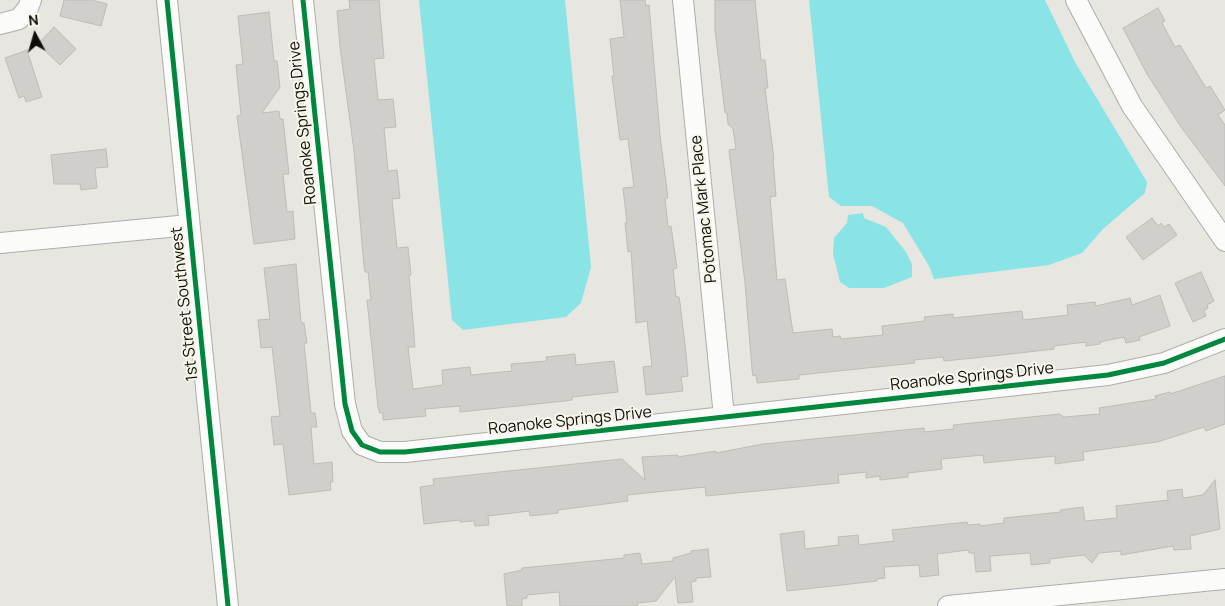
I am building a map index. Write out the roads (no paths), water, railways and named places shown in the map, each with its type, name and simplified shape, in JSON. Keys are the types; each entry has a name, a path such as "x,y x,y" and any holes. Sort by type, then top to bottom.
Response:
{"street":[{"path":"0,24 19,19 28,8 31,0"},
{"name":"1st Street Southwest","path":"168,0 228,606"},
{"name":"Roanoke Springs Drive","path":"303,0 345,404 352,431 362,445 380,452 405,452 1108,375 1164,363 1225,339"},
{"name":"Potomac Mark Place","path":"683,0 724,418"},
{"path":"1076,0 1132,106 1225,241"},
{"path":"0,243 189,226"},
{"path":"948,606 1024,602 1225,579"}],"water":[{"path":"419,0 565,0 591,267 581,303 566,317 463,330 452,320"},
{"path":"809,0 1045,0 1075,62 1147,182 1145,193 1103,229 1082,253 1049,265 934,279 929,266 903,223 872,206 841,206 829,197"},
{"path":"863,213 864,218 886,227 906,252 912,264 912,277 884,288 849,288 840,282 833,254 834,238 847,223 848,215"}]}
